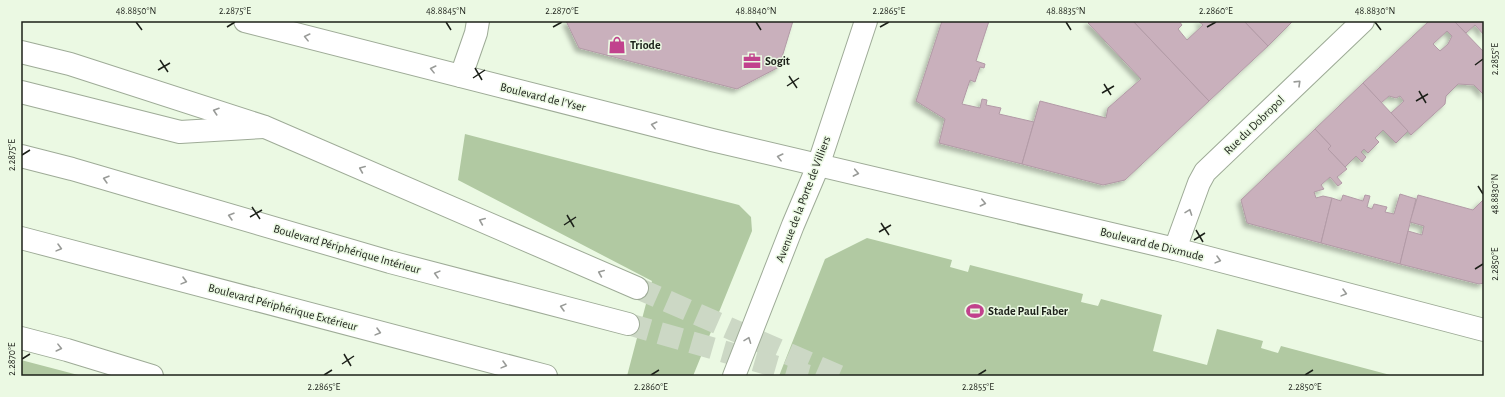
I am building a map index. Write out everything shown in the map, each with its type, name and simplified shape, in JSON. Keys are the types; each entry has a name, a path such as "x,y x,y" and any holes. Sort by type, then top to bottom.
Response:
{"main road":[{"name":"Boulevard de l'Yser","path":"245,21 818,166"},
{"path":"461,76 476,33 478,21"},
{"name":"Avenue de la Porte de Villiers","path":"734,376 793,225 818,166 866,21"},
{"name":"Rue du Dobropol","path":"1175,249 1199,184 1205,172 1363,21"},
{"path":"21,52 70,64 265,127 637,288"},
{"path":"21,92 180,132 265,127"},
{"name":"Boulevard Périphérique Intérieur","path":"21,156 72,169 390,262 628,324"},
{"name":"Boulevard de Dixmude","path":"818,166 869,176 1175,249 1484,330"},
{"name":"Boulevard Périphérique Extérieur","path":"21,238 546,376"},
{"path":"21,338 67,350 152,376"}],"green space":[{"path":"465,134 739,205 751,217 752,231 693,376 627,376 652,281 458,180"},
{"name":"Stade Paul Faber","path":"867,238 952,260 950,267 968,272 970,265 1083,294 1081,302 1098,306 1101,299 1162,315 1153,351 1207,365 1217,329 1263,341 1261,348 1278,353 1281,346 1394,376 779,376 825,259"},
{"path":"21,360 82,376 21,376"}],"building":[{"path":"566,21 793,21 779,67 737,89 579,48"},
{"path":"942,21 989,21 976,61 985,64 984,68 980,67 975,82 970,80 962,104 980,108 982,99 987,100 986,105 1001,108 999,114 1034,122 1022,164 939,143 945,119 916,101"},
{"path":"1090,21 1133,21 1209,101 1125,180 1103,185 1022,164 1040,101 1106,118 1108,108 1141,79 1088,23"},
{"path":"1133,21 1179,21 1182,25 1178,29 1187,40 1203,25 1198,21 1244,21 1268,46 1209,101"},
{"path":"1244,21 1293,21 1268,46"},
{"path":"1429,21 1454,21 1484,52 1484,95 1474,85 1458,84 1446,96 1445,104 1411,135 1391,113 1404,101 1400,96 1396,98 1389,96 1381,103 1363,83","holes":["1447,31 1452,36 1448,44 1440,51 1433,44"]},
{"path":"1454,21 1484,21 1484,35 1475,25 1466,33"},
{"path":"1363,83 1408,131 1396,143 1383,130 1375,138 1379,142 1368,153 1364,149 1361,152 1366,157 1362,162 1356,156 1345,167 1328,149 1331,146 1315,129"},
{"path":"1315,129 1331,146 1328,149 1347,169 1337,177 1342,183 1338,186 1330,177 1321,185 1324,189 1314,192 1316,198 1323,196 1332,198 1321,243 1247,223 1241,200"},
{"path":"1400,194 1416,199 1400,264 1321,243 1332,198 1341,201 1343,195 1363,201 1365,195 1370,196 1367,207 1372,209 1374,204 1387,207 1385,212 1394,214"},
{"path":"1418,195 1473,210 1484,199 1484,283 1479,284 1400,264 1408,231 1422,235 1424,226 1410,222"}],"tunnel":[{"path":"637,288 839,376"},
{"path":"628,324 809,376"}],"place":[{"name":"Triode","path":"617,45"},
{"name":"Sogit","path":"752,61"},
{"name":"Stade Paul Faber","path":"975,311"}]}
